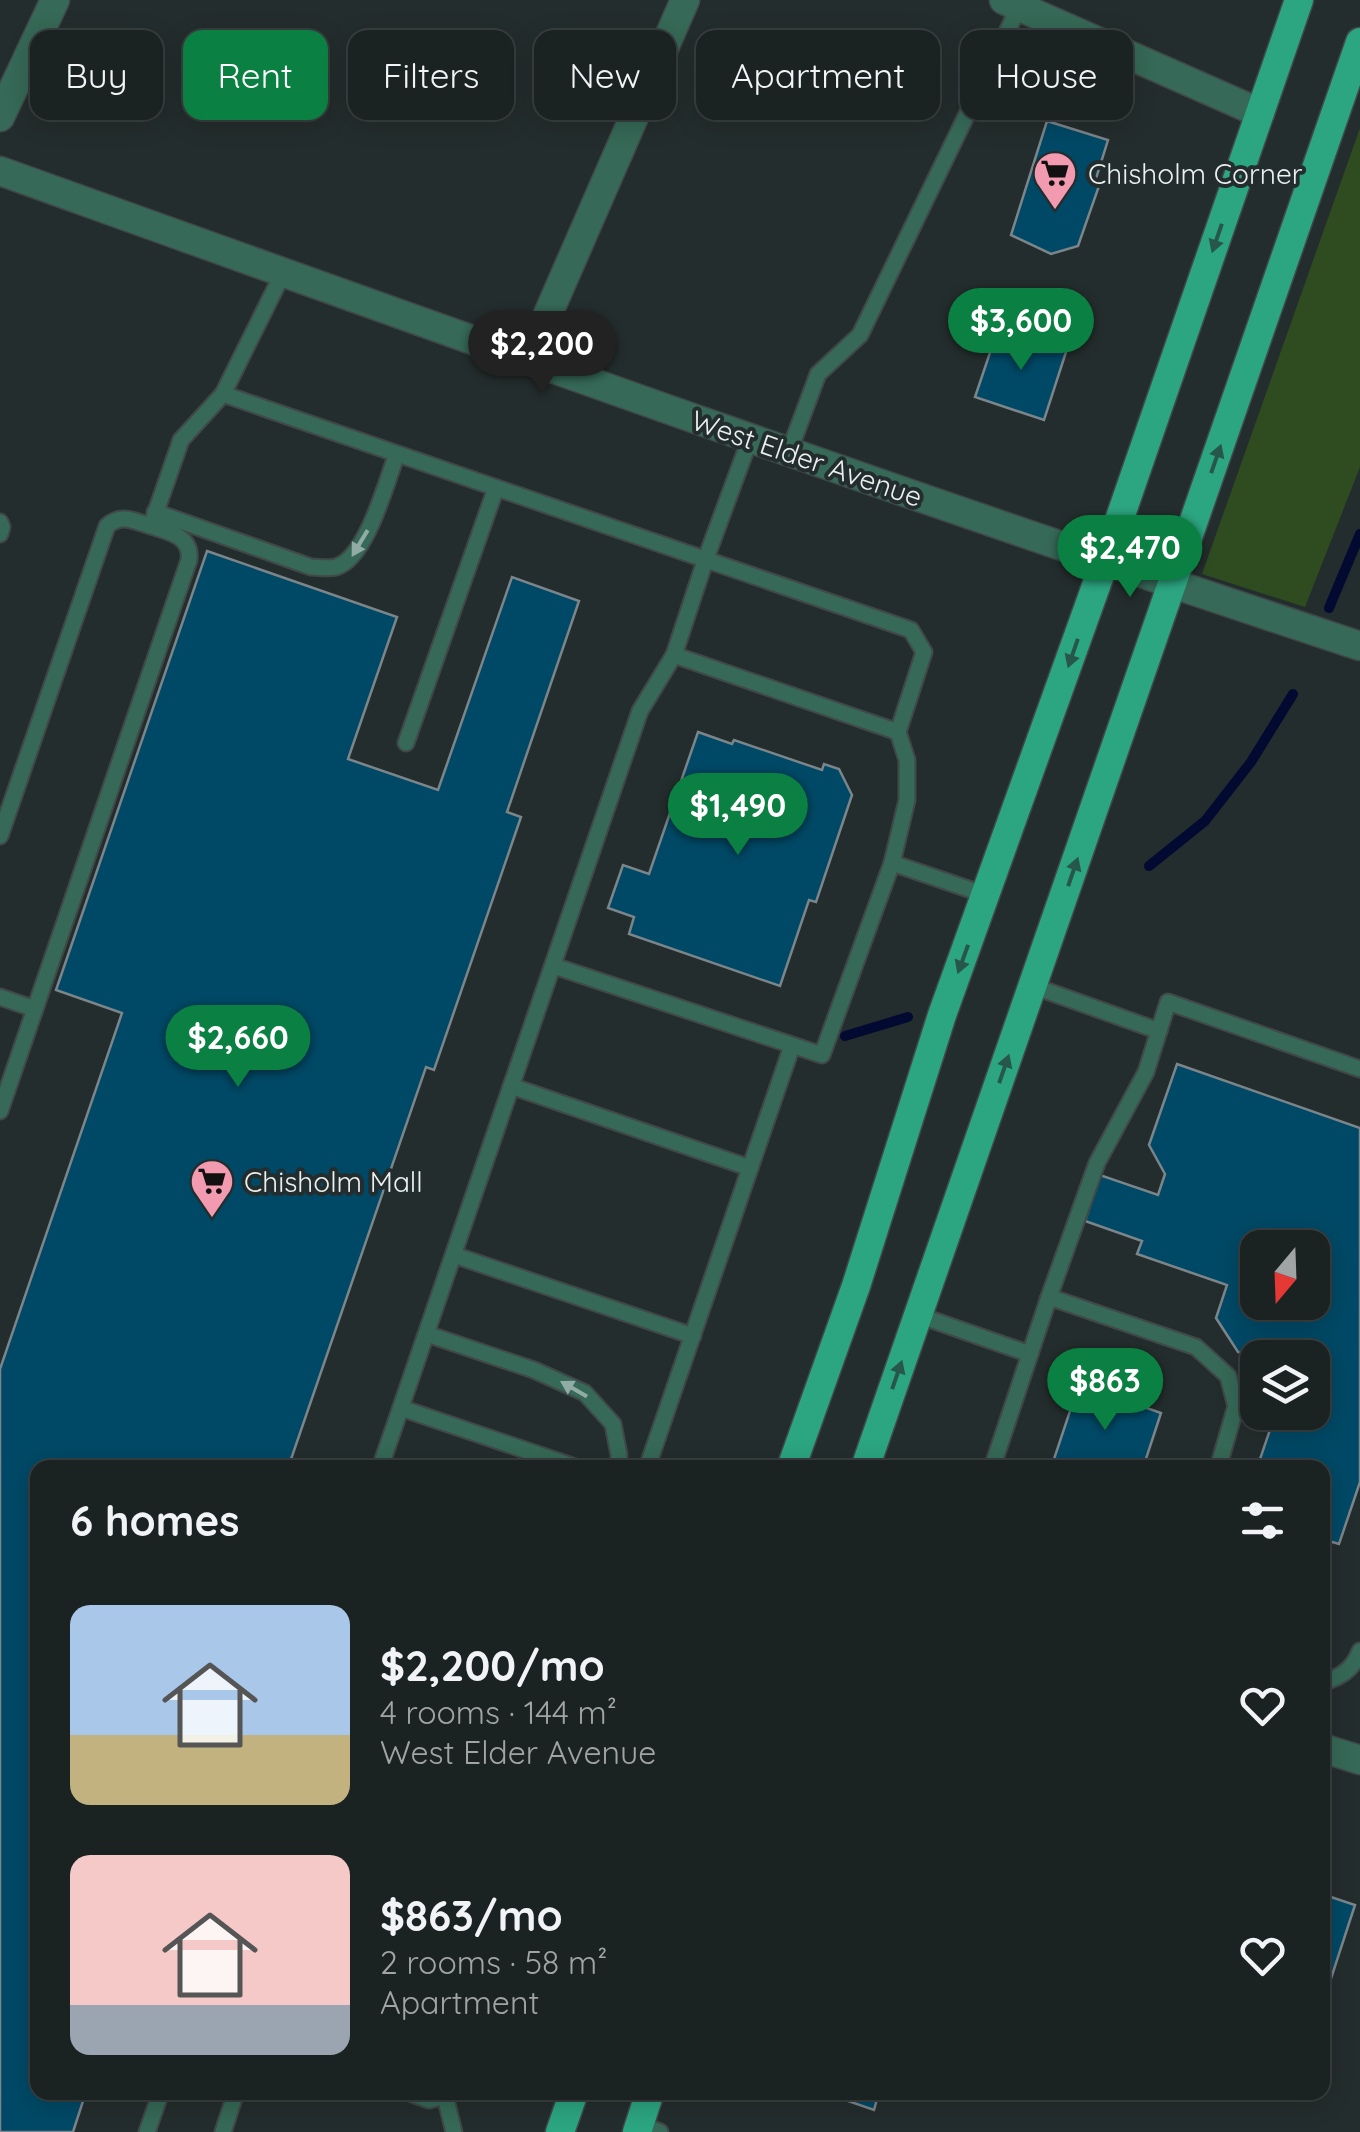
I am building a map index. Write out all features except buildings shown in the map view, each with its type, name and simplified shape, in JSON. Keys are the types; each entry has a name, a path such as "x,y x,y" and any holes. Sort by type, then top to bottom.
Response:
{"main road":[{"path":"794,1460 856,1286 942,1015 1105,562 1299,0"},
{"path":"868,1460 1360,42"},
{"path":"560,2132 571,2100"},
{"path":"645,2129 649,2100"}],"street":[{"path":"0,117 56,0"},
{"path":"528,360 685,0"},
{"path":"1012,4 1260,113"},
{"name":"West Elder Avenue","path":"0,172 750,439 1360,646"},
{"path":"1330,1751 1360,1760"}],"lane":[{"path":"790,452 818,374 860,336 1012,4"},
{"path":"153,519 181,440 223,394 283,273"},
{"path":"223,394 911,630 924,652 898,732 907,760 907,800 892,863 822,1055 554,966"},
{"path":"383,1460 640,711 674,655 750,439"},
{"path":"0,836 106,526 125,518 153,519 312,567 335,568 352,558 363,544 396,454"},
{"path":"406,743 496,488"},
{"path":"0,1111 189,560 190,549 185,542 153,519"},
{"path":"0,522 0,534"},
{"path":"674,655 898,732"},
{"path":"892,863 986,895"},
{"path":"1033,986 1159,1031"},
{"path":"0,997 35,1009"},
{"path":"995,1460 1097,1164 1146,1072 1168,1002 1360,1069"},
{"path":"651,1460 792,1046"},
{"path":"511,1086 750,1168"},
{"path":"454,1255 693,1336"},
{"path":"1050,1297 1196,1347 1228,1376 1236,1406 1220,1460"},
{"path":"918,1315 1030,1354"},
{"path":"427,1334 534,1370 585,1393 613,1424 619,1460"},
{"path":"401,1408 554,1460"},
{"path":"1330,1680 1340,1677 1360,1652"},
{"path":"147,2132 158,2100"},
{"path":"222,2132 233,2100"},
{"path":"446,2100 454,2132"}],"green space":[{"path":"1360,128 1360,467 1305,607 1202,574"}],"waterway":[{"path":"1329,608 1360,534"},
{"path":"1149,866 1205,821 1251,762 1293,694"},
{"path":"845,1036 908,1017"}],"place":[{"name":"Chisholm Corner","path":"1055,211"},
{"name":"Chisholm Mall","path":"212,1219"}]}
